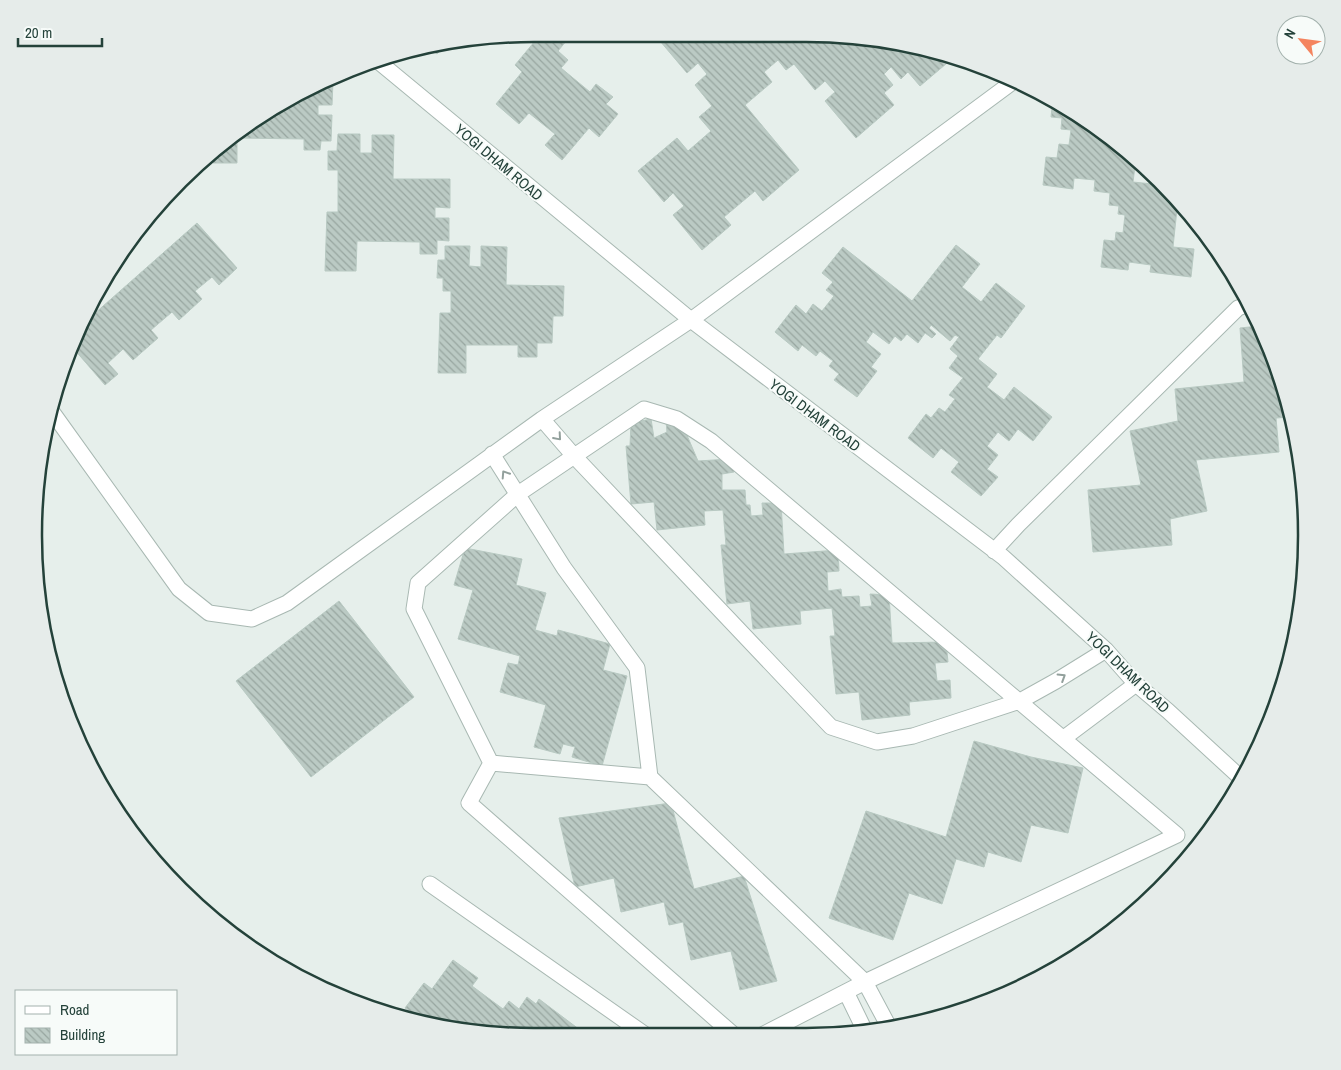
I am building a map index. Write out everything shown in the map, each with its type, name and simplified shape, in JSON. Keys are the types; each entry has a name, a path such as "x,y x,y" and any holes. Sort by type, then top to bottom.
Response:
{"street":[{"name":"YOGI DHAM ROAD","path":"385,67 690,320 994,551 1106,650 1136,684 1237,774"},
{"path":"57,418 179,589 209,613 252,619 287,603 492,454 690,320 1008,86"},
{"path":"994,551 1025,518 1238,308 1242,306"},
{"path":"490,763 414,609 418,582 518,494 644,408 677,419 712,441 1178,834 865,982 776,1028"},
{"path":"542,419 574,456 831,727 877,742 913,736 1020,701 1106,650"},
{"path":"492,454 564,568 637,668 650,777"},
{"path":"1064,738 1136,684"},
{"path":"490,763 650,777 865,982 886,1021"},
{"path":"490,763 468,803 726,1028"},
{"path":"430,884 636,1028"},
{"path":"846,992 861,1024"}],"building":[{"path":"534,42 565,42 558,51 568,60 561,68 590,92 596,84 613,97 606,104 618,114 599,137 589,128 562,160 545,145 555,134 529,113 519,124 496,104 522,72 515,65"},
{"path":"661,42 806,42 838,44 902,52 947,63 920,86 908,72 901,79 891,67 884,74 893,85 884,93 894,105 856,138 825,101 835,92 825,81 815,90 794,64 786,70 778,60 764,72 772,82 745,105 799,170 763,201 755,191 724,217 731,225 702,250 673,215 684,206 673,193 664,202 638,171 677,138 688,151 711,131 699,117 712,106 695,85 707,74 698,63 687,73"},
{"path":"333,86 332,105 318,105 318,115 332,115 331,141 321,141 320,150 304,150 304,139 244,138 289,108"},
{"path":"1052,108 1106,144 1135,169 1133,182 1151,184 1176,210 1173,247 1194,249 1191,277 1150,272 1151,265 1129,262 1128,270 1101,267 1104,240 1115,241 1116,232 1123,233 1125,215 1118,214 1119,206 1109,205 1110,193 1094,191 1095,180 1074,178 1073,189 1043,185 1046,157 1057,158 1059,144 1069,145 1071,130 1061,129 1062,118 1051,117"},
{"path":"338,134 360,134 360,153 372,153 372,135 394,135 393,179 450,179 450,208 435,207 435,218 449,218 449,241 437,240 437,254 420,254 420,242 357,241 356,271 325,271 327,212 338,212 338,170 328,170 328,151 337,151"},
{"path":"237,143 237,163 213,162"},
{"path":"197,223 237,268 219,285 212,277 195,291 202,299 179,320 172,312 151,330 158,338 133,360 123,349 108,363 118,374 105,385 78,353 95,313"},
{"path":"956,245 980,264 962,287 981,302 996,283 1025,306 1001,338 997,335 978,359 997,374 987,387 1004,400 1014,387 1052,417 1033,441 1018,429 1009,441 998,432 987,446 998,455 987,469 998,477 981,496 951,472 959,462 941,448 933,458 908,438 926,414 931,418 939,408 945,412 955,399 949,395 963,378 949,368 958,356 950,349 959,337 955,335 950,341 931,325 929,328 936,334 932,338 925,333 918,343 907,334 901,341 895,336 889,344 873,332 866,342 881,354 871,367 877,371 857,397 834,380 839,374 829,366 833,361 820,351 816,356 802,345 798,351 775,332 796,305 806,314 813,304 822,311 834,296 826,290 833,282 822,273 843,247 912,301"},
{"path":"445,246 470,246 469,266 481,267 481,246 507,247 506,285 564,286 563,316 553,316 552,343 537,343 537,357 518,357 518,345 466,345 466,373 438,373 440,313 451,313 451,291 443,291 443,278 437,278 438,260 445,260"},
{"path":"1252,327 1282,408 1284,417 1276,418 1279,452 1196,460 1207,511 1170,519 1172,545 1093,552 1088,490 1141,485 1130,431 1178,421 1175,389 1244,382 1240,328"},
{"path":"651,419 654,438 667,432 666,421 683,426 698,461 730,459 734,472 722,474 722,490 745,490 746,505 750,505 751,516 763,515 762,503 781,503 784,554 838,550 839,571 827,572 828,591 841,589 842,597 859,596 860,607 872,606 870,594 889,595 892,643 946,642 948,662 935,663 937,681 950,680 951,698 909,702 910,715 862,720 859,692 836,694 830,636 835,636 832,608 800,611 801,624 753,629 750,601 727,604 721,545 726,545 723,510 704,511 705,525 657,530 654,502 631,504 626,446 630,446 631,423"},
{"path":"465,548 522,559 516,585 546,593 535,630 557,636 558,630 610,644 603,670 627,676 602,766 572,757 575,747 563,744 560,754 534,747 546,705 500,692 508,663 518,665 520,656 458,639 473,590 454,585"},
{"path":"339,601 414,697 311,777 236,681"},
{"path":"974,741 1031,757 1083,768 1068,833 1031,825 1021,862 988,852 984,867 956,859 942,904 909,893 893,940 829,918 866,811 946,837"},
{"path":"671,803 694,889 744,876 777,981 740,990 731,951 691,960 683,922 669,925 664,902 621,912 614,878 575,887 559,818"},
{"path":"453,960 478,978 472,986 503,1009 509,1001 519,1009 527,997 536,1004 539,999 577,1028 535,1028 471,1023 410,1012 405,1008 424,983 432,989"}]}
